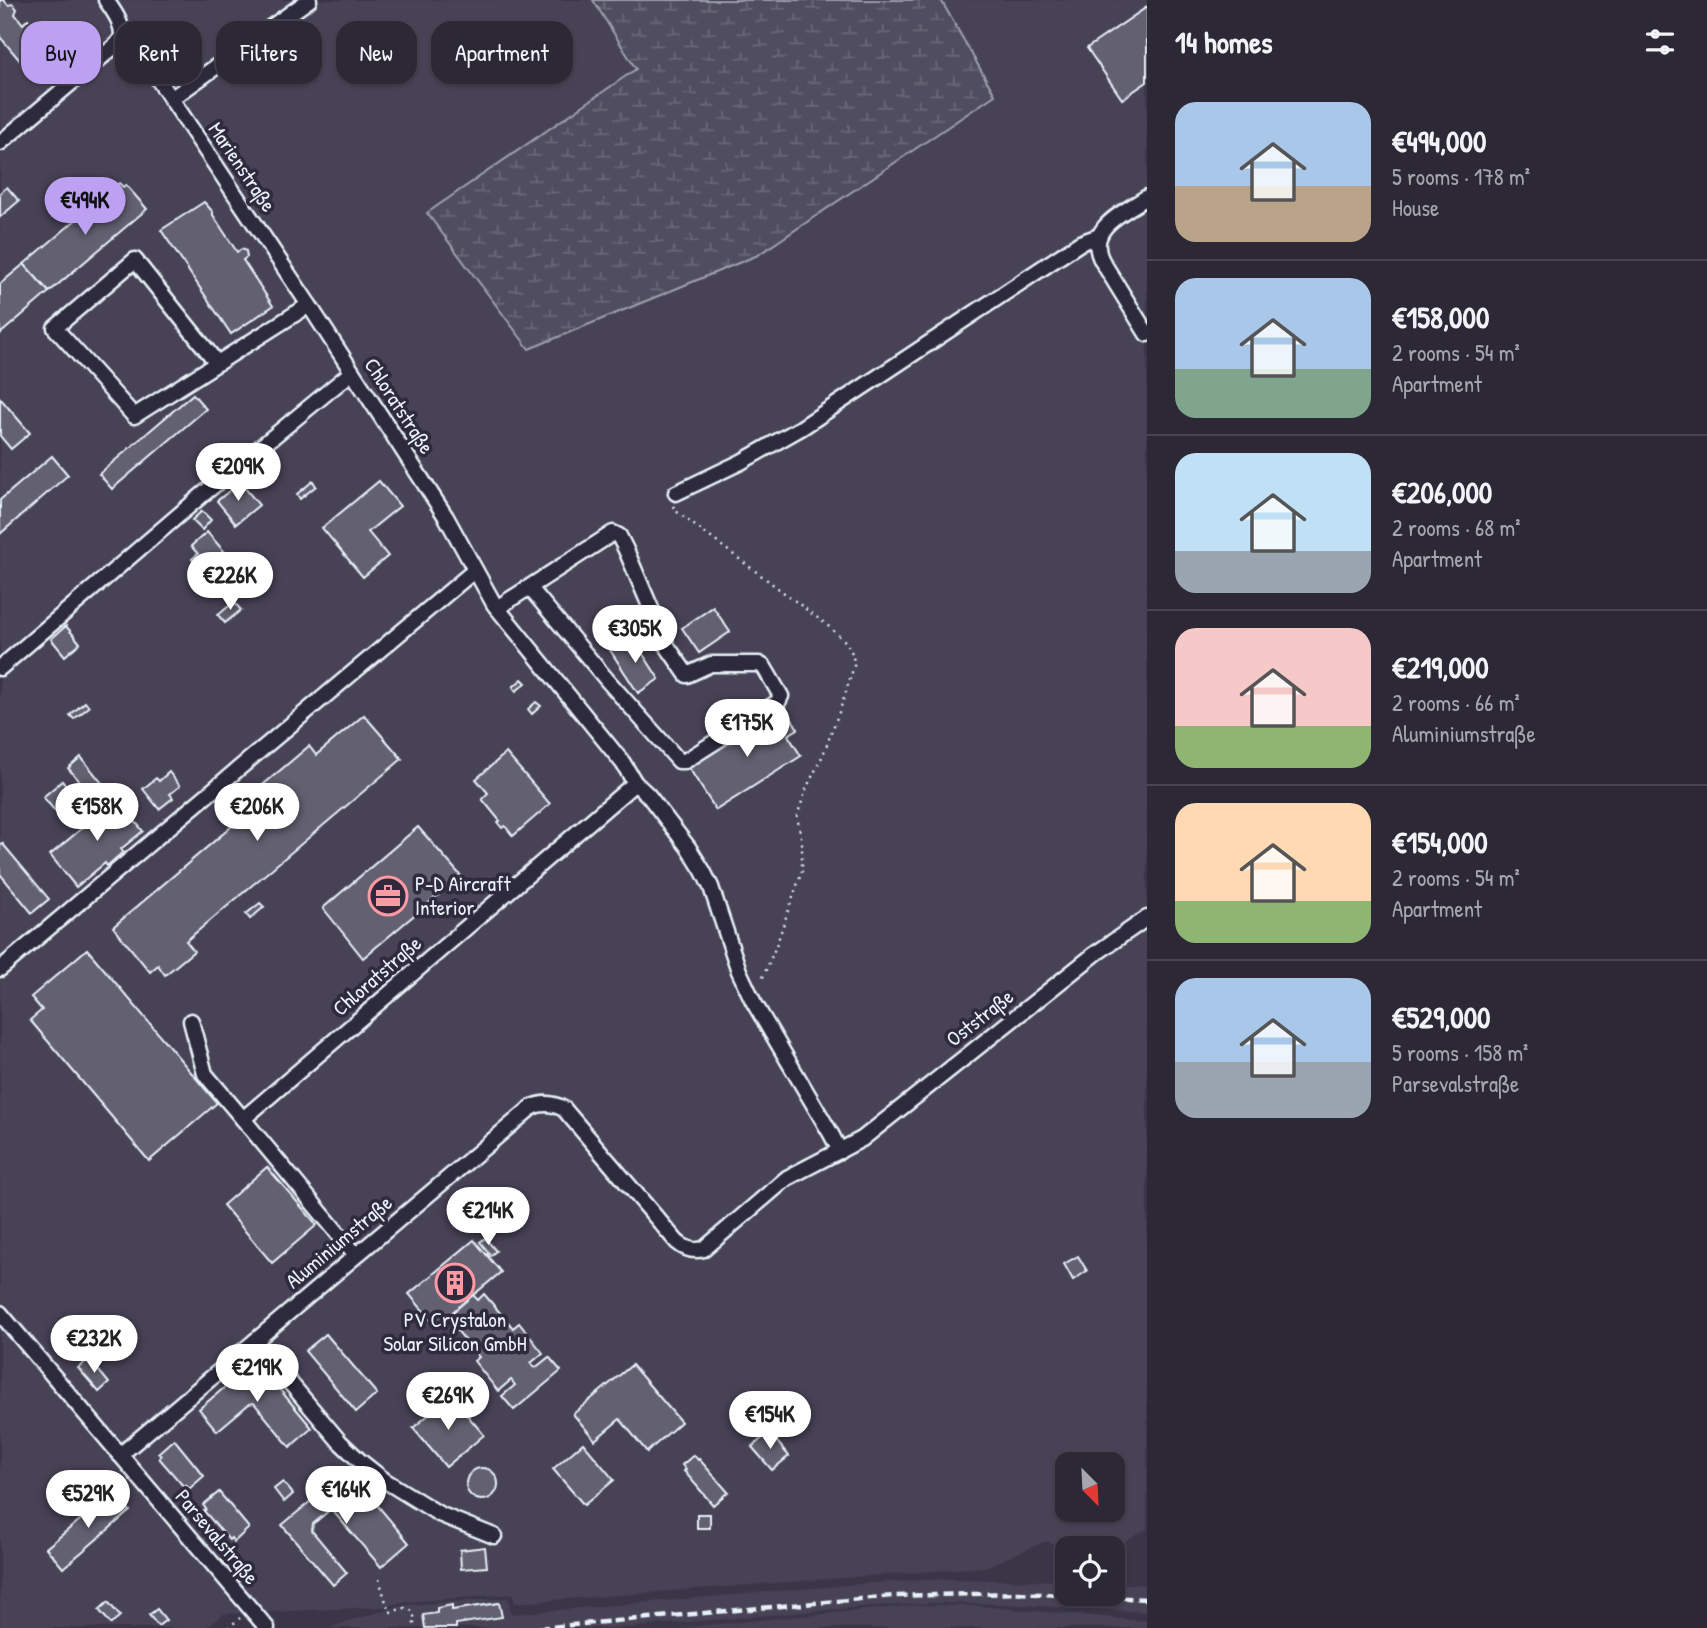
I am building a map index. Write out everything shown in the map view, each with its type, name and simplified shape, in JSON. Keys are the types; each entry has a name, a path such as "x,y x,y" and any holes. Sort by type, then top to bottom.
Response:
{"street":[{"name":"Marienstraße","path":"106,0 119,21"},
{"path":"171,99 309,0"},
{"path":"0,143 115,46"},
{"name":"Marienstraße","path":"161,84 348,367"},
{"path":"676,493 741,462 801,428 1080,243 1098,236 1108,223 1147,197"},
{"path":"1098,236 1099,255 1147,334"},
{"path":"217,363 135,260 55,328 134,416 309,305"},
{"path":"0,668 348,367"},
{"name":"Chloratstraße","path":"348,367 446,517 497,608 688,847 711,887 739,971 753,1002 840,1151"},
{"path":"497,608 613,533 619,536 626,550 667,646 687,675 711,664 759,664 764,667 781,695 780,699 685,761 679,761 530,588"},
{"path":"0,969 475,570"},
{"name":"Chloratstraße","path":"243,1119 635,783"},
{"name":"Oststraße","path":"840,1151 862,1139 1095,954 1147,918"},
{"path":"191,1021 205,1074 356,1255"},
{"name":"Aluminiumstraße","path":"120,1455 527,1110 538,1105 550,1104 564,1110 677,1242 693,1250 708,1246 787,1178 840,1151"},
{"name":"Parsevalstraße","path":"0,1313 268,1628"},
{"path":"255,1341 340,1442 360,1461 384,1480 439,1514 495,1536"}],"path":[{"path":"676,493 672,502 676,511 827,625 846,642 855,666 797,816 802,842 802,871 753,1002"},
{"path":"379,1579 390,1612 405,1608 412,1611 412,1628"}],"shaded area":[{"path":"0,0 1147,0 1147,1529 1125,1542 1125,1536 1055,1536 1055,1547 1047,1541 985,1567 515,1603 513,1594 404,1602 381,1607 224,1614 206,1628 0,1628"},
{"path":"943,1579 1055,1581 1055,1606 1125,1606 1125,1584 1147,1585 1147,1612 933,1603 622,1628 331,1628 406,1605 508,1598 511,1614"},
{"path":"918,1605 978,1606 1147,1621 1147,1628 676,1628"}],"green space":[{"path":"593,0 941,0 995,95 758,255 529,349 427,213 636,69"}],"building":[{"path":"0,0 4,0 17,9 15,14 21,22 21,62 0,37"},
{"path":"1147,7 1147,82 1122,99 1087,48"},
{"path":"119,183 123,187 126,185 147,209 49,292 24,264"},
{"path":"7,187 19,201 0,217 0,193"},
{"path":"204,202 237,252 242,249 246,251 247,257 243,260 273,306 231,334 161,230"},
{"path":"24,264 49,292 0,334 0,284"},
{"path":"193,394 206,409 112,489 99,474"},
{"path":"0,398 30,433 11,449 0,436"},
{"path":"52,456 68,475 0,534 0,500"},
{"path":"313,481 316,486 300,499 297,494"},
{"path":"379,481 400,506 368,532 388,556 363,577 322,528"},
{"path":"240,482 259,505 236,524 217,501"},
{"path":"202,511 211,520 202,530 192,520"},
{"path":"207,532 229,557 212,571 206,563 199,568 192,559 198,554 191,546"},
{"path":"234,602 241,610 225,623 218,615"},
{"path":"713,607 730,632 699,653 682,628"},
{"path":"66,626 80,643 65,656 51,639"},
{"path":"632,637 659,679 638,693 610,650"},
{"path":"522,679 526,683 516,691 513,687"},
{"path":"85,702 89,707 74,719 70,715"},
{"path":"536,702 541,706 532,714 528,709"},
{"path":"784,707 798,729 788,735 801,756 716,810 689,768"},
{"path":"364,715 402,759 186,941 194,951 165,975 158,965 150,972 113,927 258,804 251,795 309,746 316,755"},
{"path":"506,753 550,804 513,836 505,826 502,828 498,823 500,821 482,799 488,793 476,779"},
{"path":"81,757 102,783 90,793 68,768"},
{"path":"169,772 180,786 170,794 173,798 159,809 143,789"},
{"path":"62,781 75,796 56,812 43,797"},
{"path":"117,799 143,831 121,849 123,852 107,866 105,863 76,887 50,855"},
{"path":"418,827 461,876 363,958 323,908"},
{"path":"2,843 49,899 32,913 0,874"},
{"path":"260,903 264,907 250,919 246,914"},
{"path":"87,949 217,1103 149,1161 30,1020 42,1010 31,997"},
{"path":"267,1167 317,1225 272,1263 223,1205"},
{"path":"485,1238 496,1251 489,1257 480,1242"},
{"name":"PV Crystalon Solar Silicon GmbH","path":"474,1240 501,1272 436,1326 409,1294"},
{"path":"1078,1256 1087,1271 1073,1280 1064,1264"},
{"path":"484,1294 513,1328 519,1323 543,1353 531,1363 535,1368 549,1357 561,1371 514,1410 502,1396 515,1385 511,1380 498,1391 474,1361 479,1357 451,1323 457,1317 453,1312 473,1295 478,1300"},
{"path":"326,1334 377,1394 356,1412 305,1351"},
{"path":"89,1359 109,1383 99,1392 78,1368"},
{"path":"256,1361 312,1428 290,1447 254,1403 249,1404 217,1431 199,1409"},
{"path":"632,1365 681,1422 647,1452 620,1419 595,1440 573,1414"},
{"path":"451,1396 484,1435 446,1467 413,1428"},
{"path":"769,1432 789,1456 772,1470 752,1447"},
{"path":"174,1439 204,1476 189,1489 186,1485 184,1487 159,1458 161,1456 158,1453"},
{"path":"583,1443 614,1480 584,1505 553,1469"},
{"path":"694,1455 728,1492 713,1505 684,1471 686,1470 682,1465"},
{"path":"482,1468 493,1473 498,1484 493,1495 482,1500 471,1495 466,1484 471,1473"},
{"path":"348,1470 409,1543 381,1567 331,1509 313,1524 312,1531 347,1573 333,1585 282,1525"},
{"path":"283,1482 293,1494 284,1502 274,1489"},
{"path":"114,1492 130,1511 63,1568 46,1548"},
{"path":"219,1492 249,1528 234,1542 231,1538 229,1540 204,1511 206,1509 203,1505"},
{"path":"697,1514 710,1514 710,1528 697,1528"},
{"path":"485,1547 487,1567 461,1569 460,1550"},
{"path":"108,1602 120,1616 111,1624 99,1610"},
{"path":"499,1603 502,1617 456,1624 456,1628 425,1628 423,1615 437,1613 437,1608 452,1605 452,1610"},
{"path":"157,1609 166,1620 158,1626 149,1615"}],"railway":[{"path":"538,1628 893,1596 1018,1593 1147,1599"}],"place":[{"name":"P-D Aircraft Interior","path":"388,896"},
{"name":"PV Crystalon Solar Silicon GmbH","path":"455,1283"}]}
